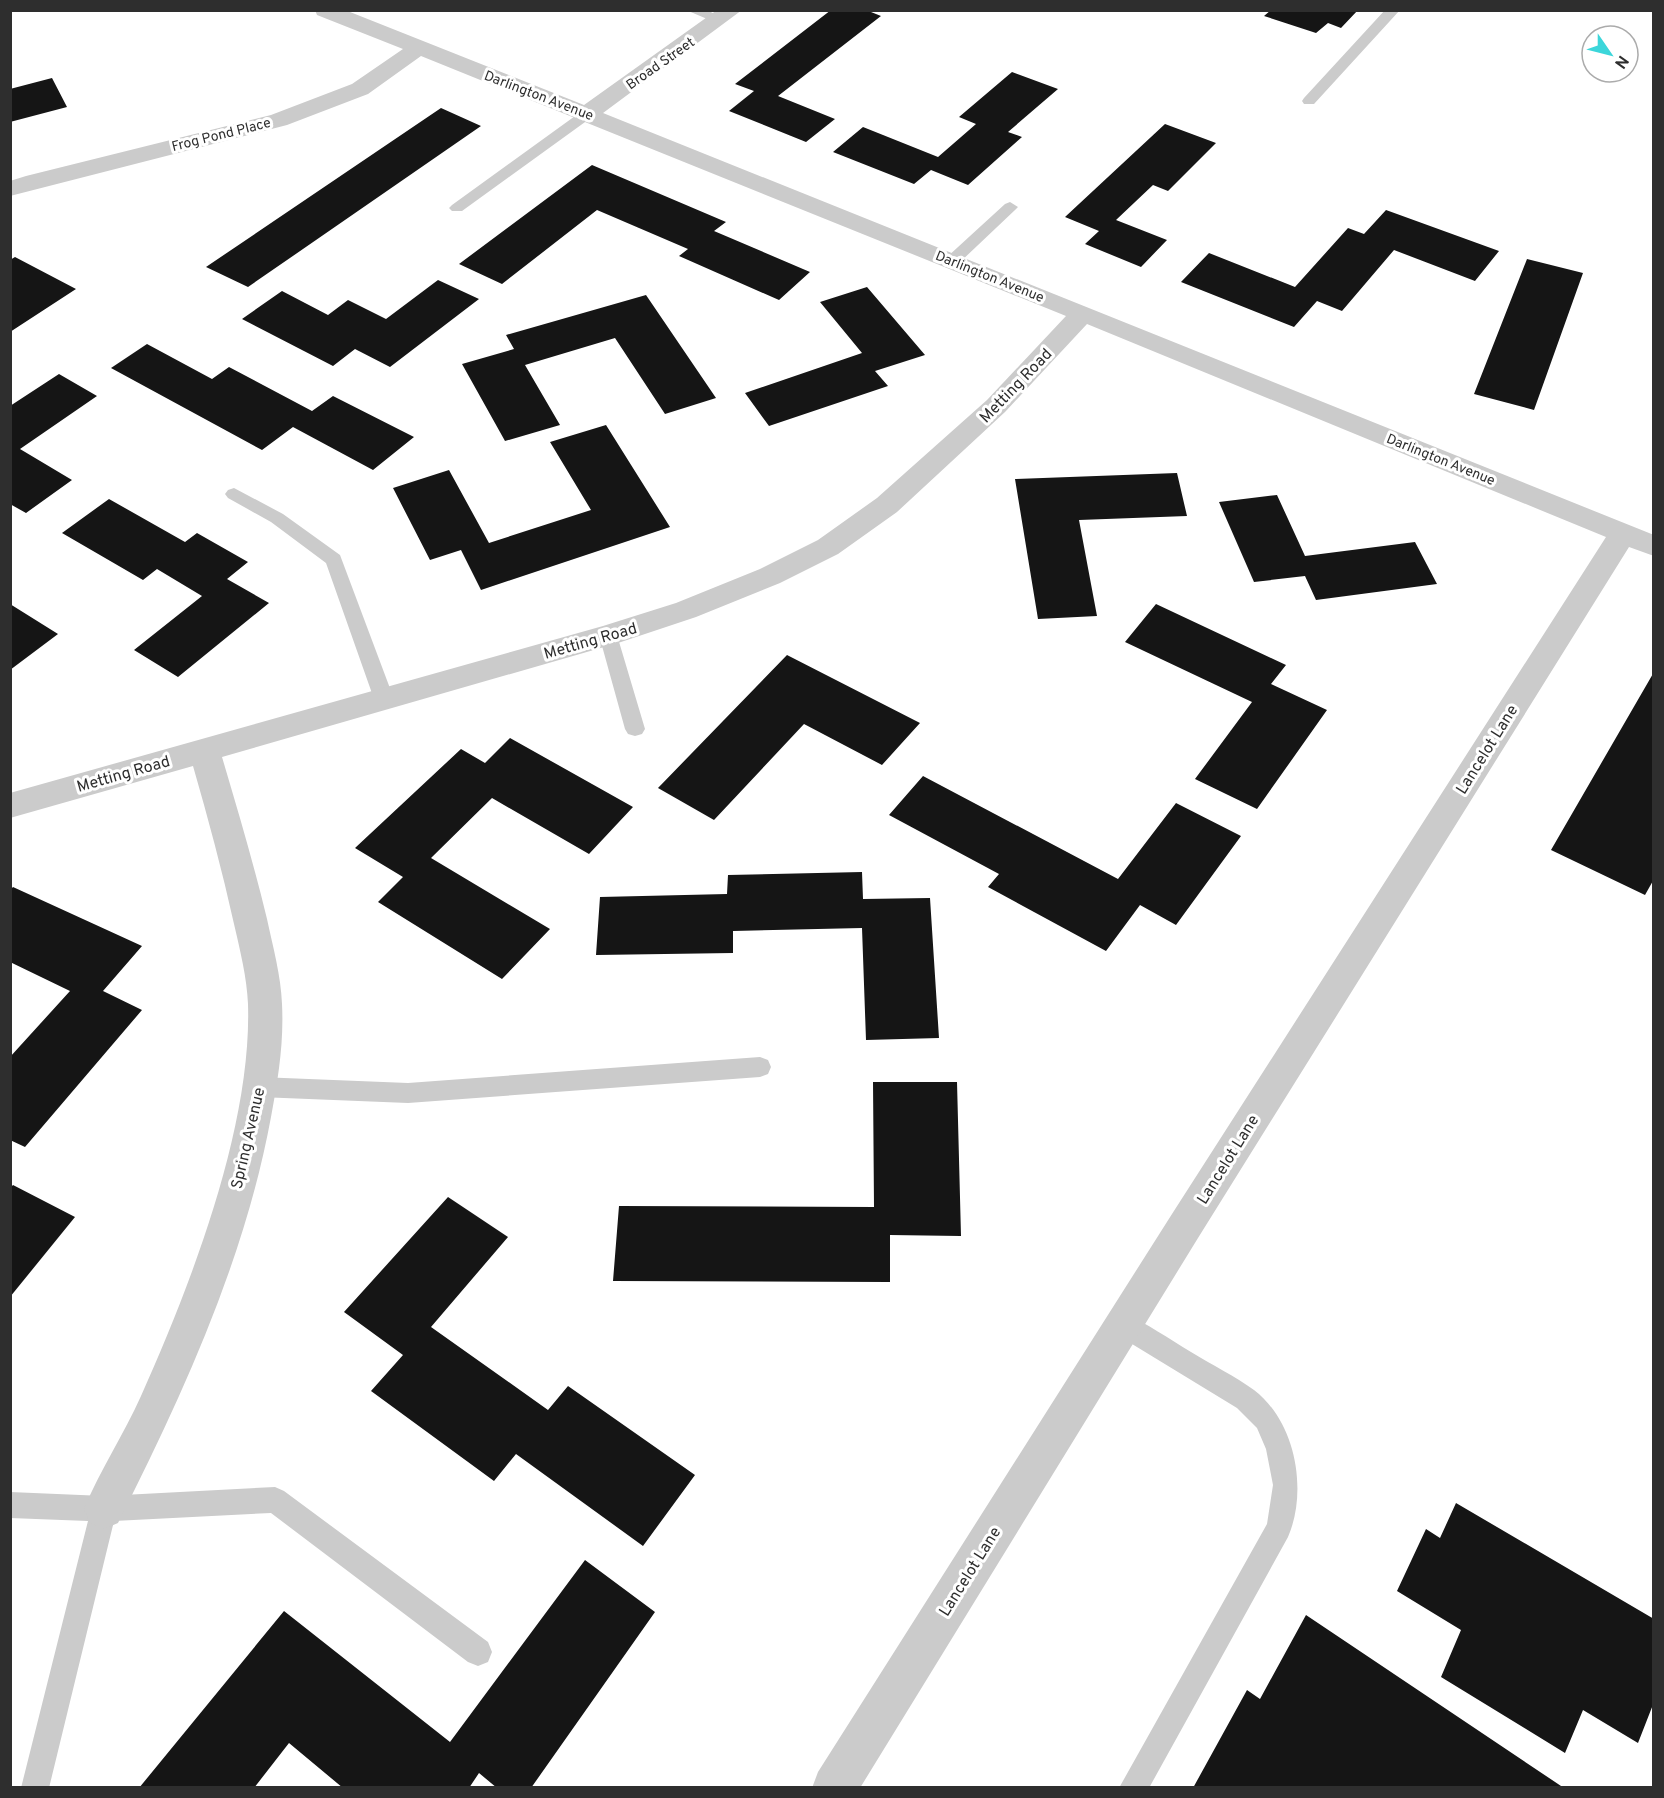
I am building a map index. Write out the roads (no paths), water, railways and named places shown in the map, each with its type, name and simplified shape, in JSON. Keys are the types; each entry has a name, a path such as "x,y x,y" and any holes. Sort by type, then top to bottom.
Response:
{"street":[{"name":"Darlington Avenue","path":"325,10 1083,313 1638,539"},
{"name":"Broad Street","path":"587,114 725,15"},
{"name":"Frog Pond Place","path":"10,189 279,120 360,88 419,48"},
{"name":"Metting Road","path":"10,806 608,635 686,610 770,576 828,547 887,505 988,414 1083,313"},
{"name":"Lancelot Lane","path":"834,1788 1124,1325 1638,539"},
{"name":"Spring Avenue","path":"104,1509 156,1407 208,1276 243,1170 265,1055 266,1002 257,950 240,876 204,749"}],"lane":[{"path":"693,10 725,15"},
{"path":"1309,101 1394,10"},
{"path":"457,208 587,114"},
{"path":"952,261 1010,207"},
{"path":"234,494 277,518 334,560 384,699"},
{"path":"608,635 635,729"},
{"path":"259,1087 408,1093 760,1066"},
{"path":"1124,1325 1246,1399 1266,1419 1279,1449 1286,1485 1279,1528 1133,1788"},
{"path":"10,1505 104,1509 275,1500 478,1652"},
{"path":"34,1788 104,1509"}]}
